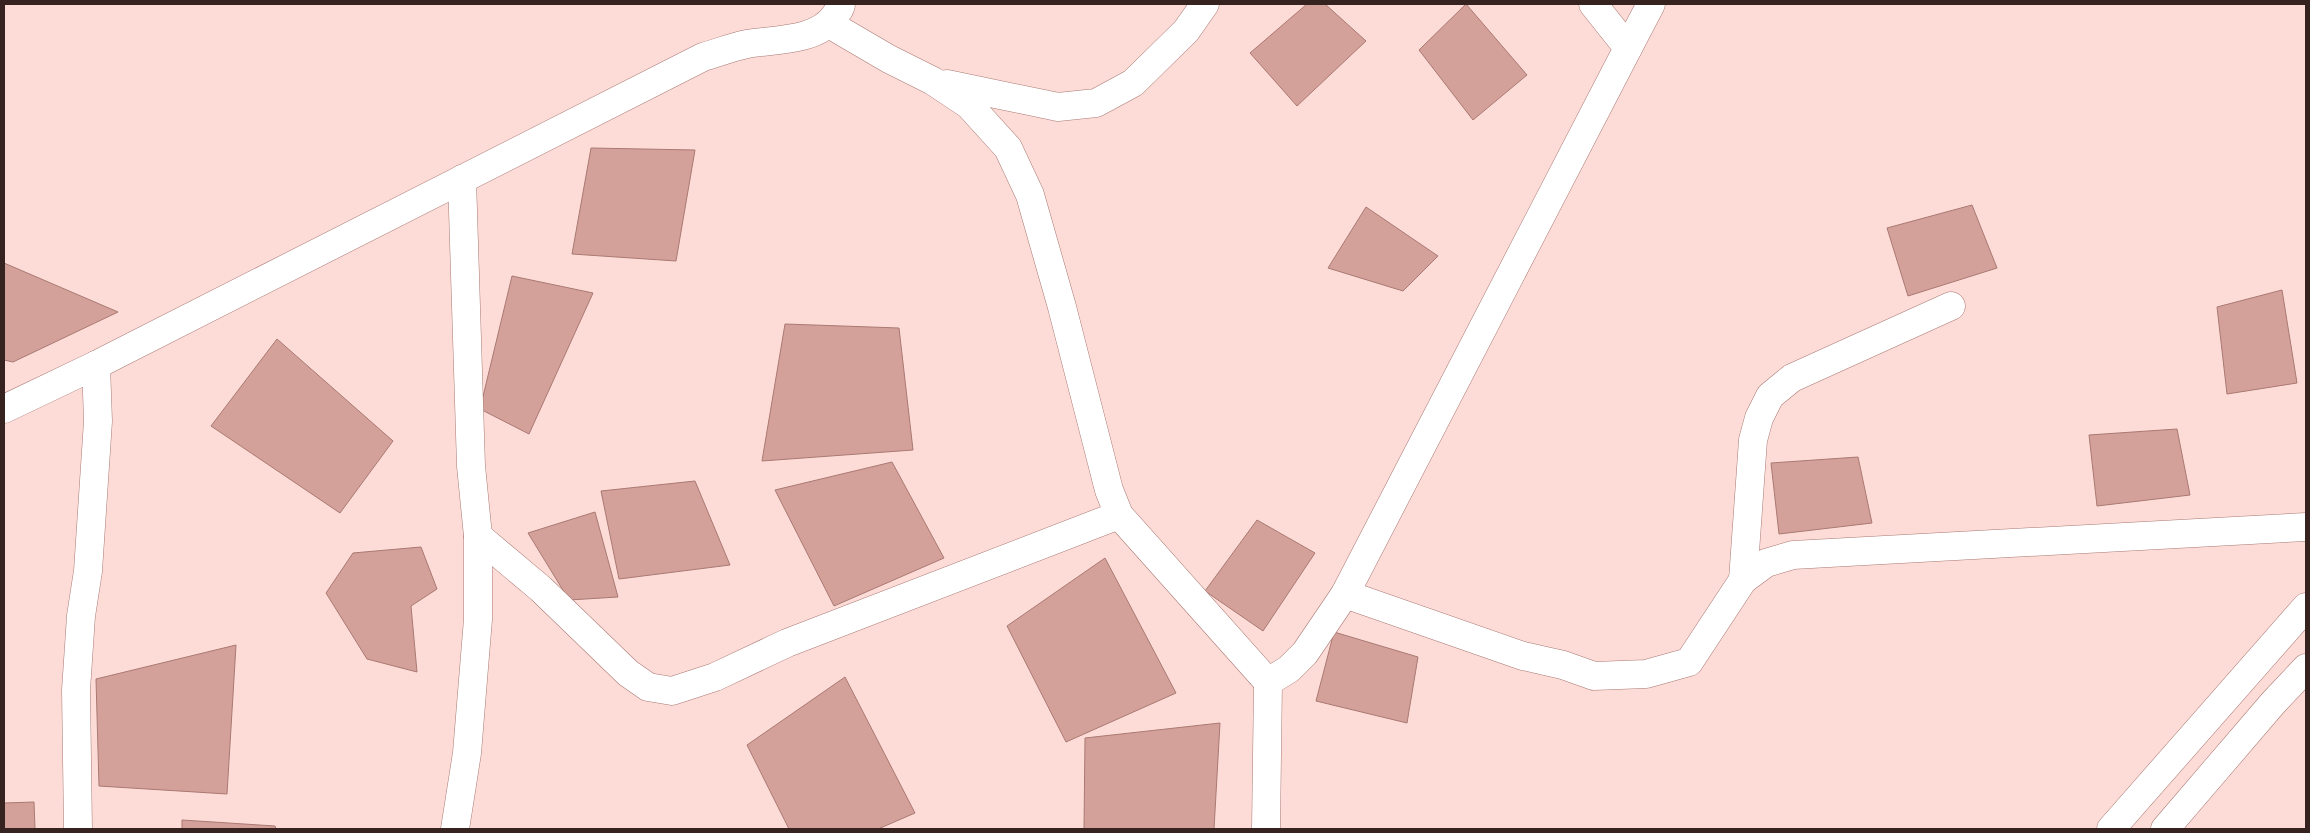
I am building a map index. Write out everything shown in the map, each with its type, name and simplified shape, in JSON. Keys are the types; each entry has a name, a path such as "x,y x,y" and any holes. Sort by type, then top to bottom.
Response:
{"street":[{"path":"933,81 1058,108 1096,103 1133,82 1186,31 1206,4"},
{"path":"1593,4 1628,48"},
{"path":"1268,682 1289,669 1304,653 1344,594 1650,4"},
{"path":"4,409 96,365 703,57 747,44 781,40 810,33 835,14 889,59 933,81 969,105 991,126 1008,148 1020,170 1030,195 1062,306 1109,490 1119,515 1268,682 1266,829"},
{"path":"455,829 467,753 478,619 478,536 471,466 462,179"},
{"path":"1743,580 1753,440 1759,418 1770,396 1792,378 1951,306"},
{"path":"78,829 76,690 81,616 88,572 98,422 96,365"},
{"path":"478,536 541,589 628,673 648,687 672,691 715,677 787,642 1119,515"},
{"path":"1344,594 1523,656 1563,665 1594,676 1646,674 1689,662 1743,580 1766,563 1793,555 2306,527"},
{"path":"2111,829 2306,607"},
{"path":"2165,829 2273,703 2306,668"}],"building":[{"path":"1307,4 1325,4 1366,41 1297,106 1250,53"},
{"path":"1466,4 1527,75 1473,120 1419,50"},
{"path":"591,148 695,150 676,261 572,254"},
{"path":"1972,205 1997,268 1908,296 1887,228"},
{"path":"1366,207 1438,256 1403,291 1328,268"},
{"path":"4,263 118,312 13,362 4,360"},
{"path":"512,276 593,293 529,434 480,409"},
{"path":"2282,290 2297,383 2227,394 2217,307"},
{"path":"785,324 899,328 913,450 762,461"},
{"path":"277,339 393,441 340,513 211,426"},
{"path":"2177,429 2190,495 2097,506 2089,435"},
{"path":"1858,457 1872,523 1779,534 1771,463"},
{"path":"892,462 944,558 834,606 775,490"},
{"path":"695,481 730,565 619,579 601,491"},
{"path":"595,512 618,597 569,600 528,533"},
{"path":"1257,520 1315,553 1263,631 1205,591"},
{"path":"421,547 437,589 411,606 417,672 367,659 326,593 353,553"},
{"path":"1105,558 1176,693 1066,742 1007,626"},
{"path":"1334,632 1418,657 1407,723 1316,701"},
{"path":"236,645 227,794 99,786 96,679"},
{"path":"845,677 915,813 878,829 789,829 747,745"},
{"path":"1220,723 1214,829 1084,829 1085,738"},
{"path":"34,802 35,829 4,829 4,803"},
{"path":"182,820 275,826 276,829 182,829"}]}
